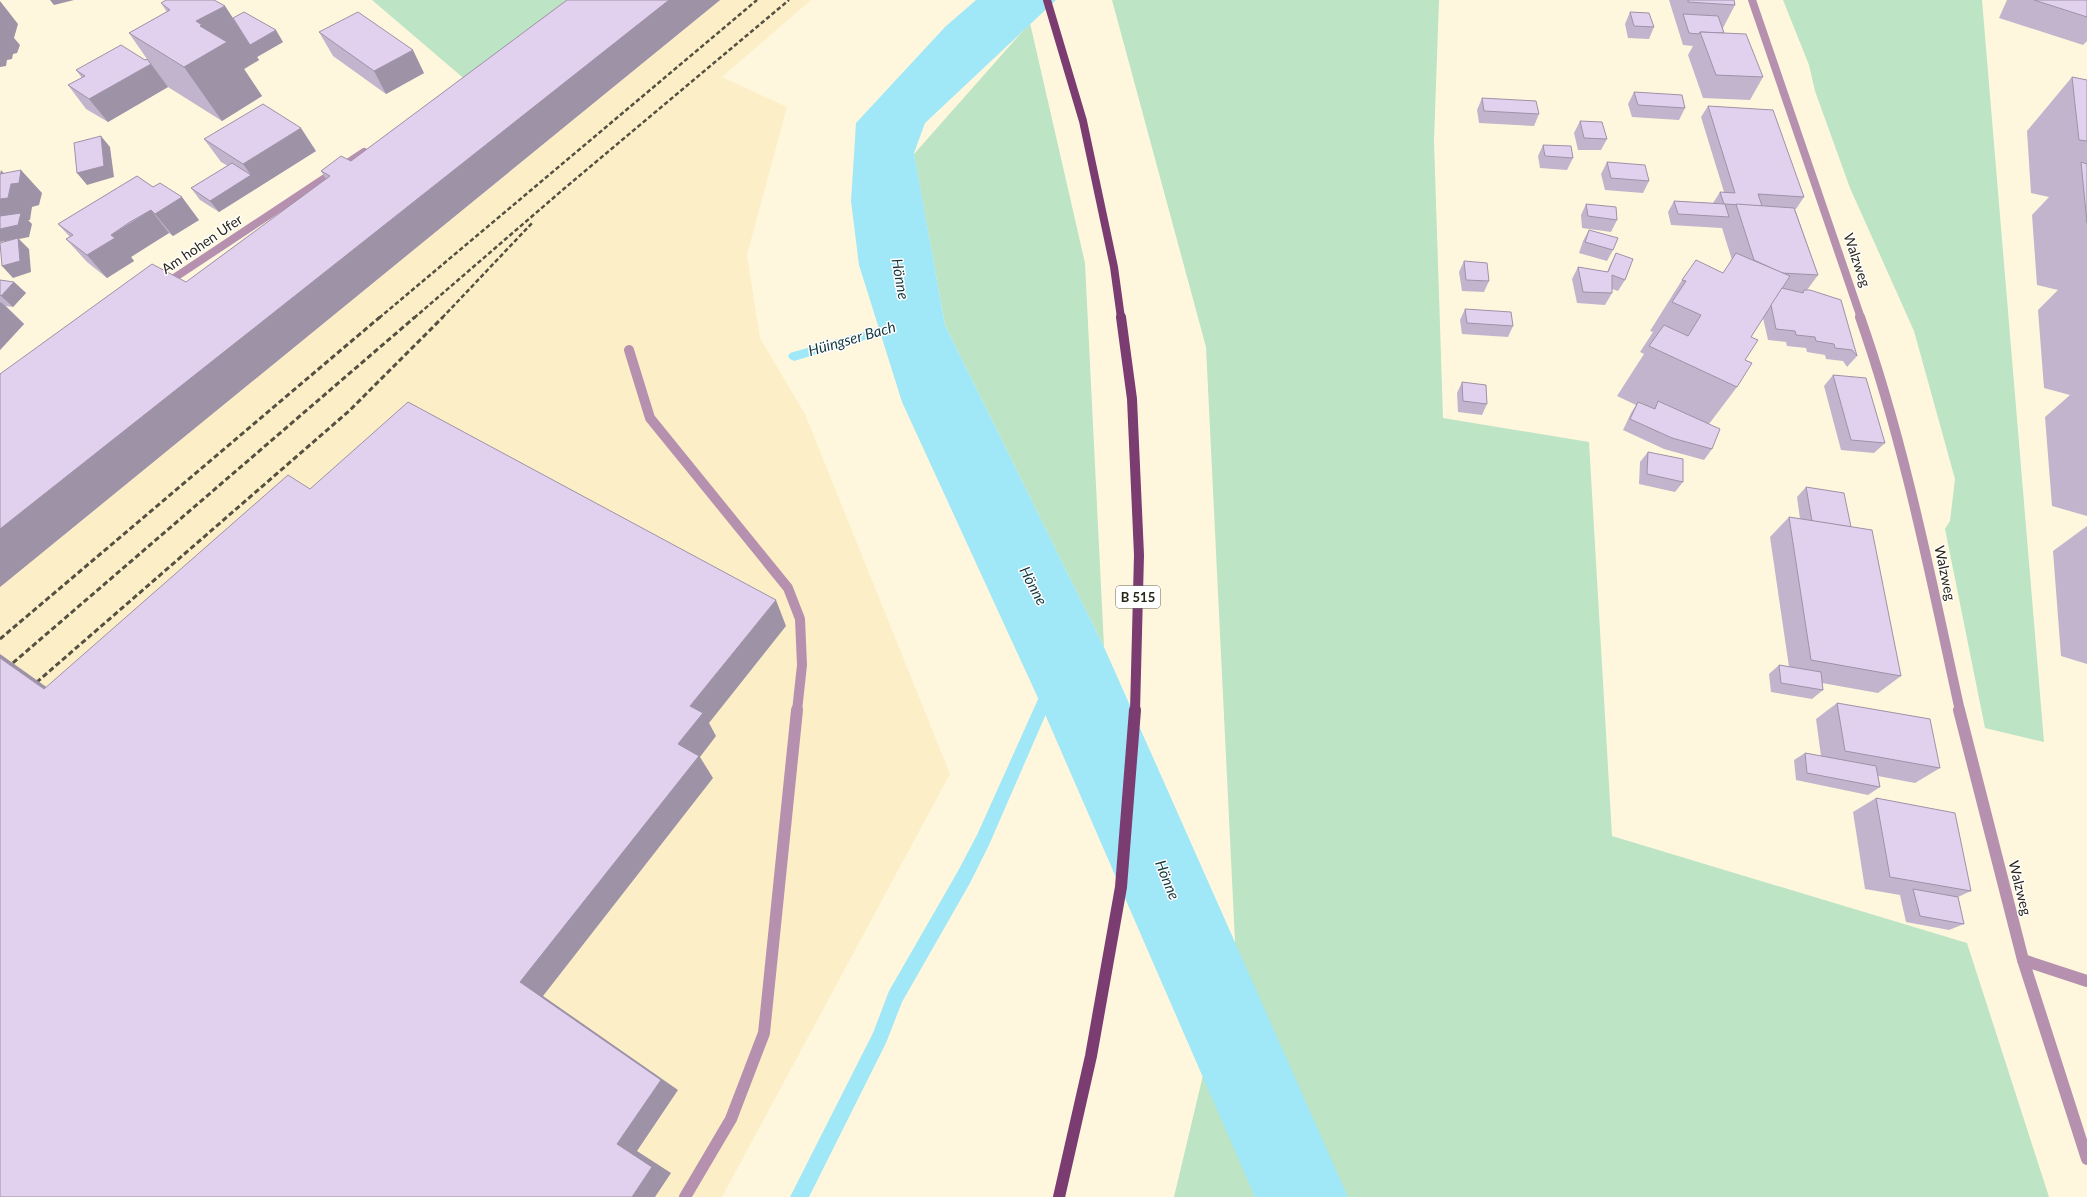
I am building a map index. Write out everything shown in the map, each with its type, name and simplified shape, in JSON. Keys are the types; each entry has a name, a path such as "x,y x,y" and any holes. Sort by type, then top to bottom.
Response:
{"main road":[{"name":"B 515","path":"1047,0 1083,121 1114,267 1132,399 1139,556 1137,687 1121,886 1091,1056 1059,1197"}],"street":[{"name":"Walzweg","path":"1752,0 1876,363 1912,490 1962,722 2023,960 2087,1159"},
{"name":"Am hohen Ufer","path":"157,289 375,145"},
{"path":"629,350 650,418 788,588 800,619 802,666 764,1033 731,1119 685,1197"},
{"path":"2023,960 2087,981"}],"shaded area":[{"path":"596,0 811,0 722,77 787,107 747,255 760,338 805,414 950,774 722,1197 0,1197 0,422"}],"green space":[{"path":"372,0 596,0 475,88"},
{"path":"1112,0 1439,0 1434,141 1443,418 1589,442 1612,836 1967,943 2049,1197 1174,1197 1235,941 1206,347"},
{"path":"1783,0 1982,0 2044,742 1985,728 1945,529 1950,521 1955,479 1914,331 1850,188 1815,91 1809,65"},
{"path":"1030,23 1085,263 1104,647 945,325 914,154"}],"water":[{"name":"Hönne","path":"976,0 1056,0 925,123 914,153 945,325 1104,647 1348,1197 1255,1197 1038,698 902,402 859,265 851,201 856,123 945,27"}],"building":[{"path":"166,0 214,0 225,6 196,21 202,25 200,26 227,42 184,67 129,33 170,10 161,3"},
{"path":"567,0 669,0 0,529 0,374 152,264 186,282 330,176 321,171 341,156 351,161"},
{"path":"1688,0 1734,0 1735,5 1688,2"},
{"path":"2034,0 2087,0 2087,17"},
{"path":"244,12 276,30 250,45 233,18"},
{"path":"358,12 413,50 374,71 319,32"},
{"path":"1630,12 1649,13 1654,27 1634,26"},
{"path":"1683,14 1718,16 1724,33 1689,33"},
{"path":"1700,32 1746,34 1763,77 1716,75"},
{"path":"121,45 145,60 147,59 151,64 89,99 68,85 85,76 76,70"},
{"path":"2072,77 2087,80 2087,141 2079,140"},
{"path":"1634,92 1682,95 1685,108 1638,105"},
{"path":"1482,98 1536,101 1539,114 1484,111"},
{"path":"263,104 301,128 243,164 204,139"},
{"path":"1708,106 1773,110 1804,197 1758,194 1762,206 1724,204 1720,192 1735,193"},
{"path":"1580,121 1602,122 1607,139 1584,138"},
{"path":"101,136 104,166 77,173 74,143"},
{"path":"1543,145 1571,146 1573,158 1545,156"},
{"path":"1607,162 1645,165 1649,181 1611,178"},
{"path":"2081,162 2087,164 2087,223"},
{"path":"232,163 251,175 210,201 191,188"},
{"path":"21,170 19,183 11,184 8,198 0,199 0,174"},
{"path":"137,176 153,187 160,183 182,197 155,214 151,210 130,222 111,235 115,238 87,255 66,239 73,235 58,224"},
{"path":"1674,201 1725,204 1729,217 1678,214"},
{"path":"1586,204 1616,207 1617,220 1588,216"},
{"path":"1736,204 1794,208 1818,275 1782,273 1754,260"},
{"path":"21,213 18,225 0,229 0,216"},
{"path":"1589,230 1618,238 1613,250 1585,242"},
{"path":"18,238 20,261 2,266 0,243"},
{"path":"1616,253 1633,259 1625,280 1612,275 1612,293 1583,292 1578,267 1608,272"},
{"path":"1736,253 1790,276 1751,337 1758,340 1745,360 1752,363 1737,387 1649,346 1664,325 1688,336 1701,315 1672,302 1686,281 1682,280 1696,260 1723,273"},
{"path":"1464,261 1487,263 1489,281 1466,280"},
{"path":"0,280 14,282 1,296 0,295"},
{"path":"1782,288 1803,293 1804,290 1810,290 1841,300 1857,356 1852,350 1835,348 1834,344 1816,341 1815,337 1796,335 1795,331 1776,329 1771,305"},
{"path":"1465,309 1511,312 1513,326 1467,323"},
{"path":"1833,375 1866,378 1885,443 1851,440"},
{"path":"1462,382 1486,385 1487,404 1463,401"},
{"path":"1658,401 1720,429 1712,449 1672,438 1630,419 1638,402 1655,409"},
{"path":"408,402 776,600 690,706 703,713 678,744 699,756 520,982 661,1080 617,1144 652,1167 632,1197 0,1197 0,658 44,689 288,475 310,489"},
{"path":"1648,452 1683,459 1683,482 1647,474"},
{"path":"1806,487 1844,493 1851,527 1812,521"},
{"path":"1789,517 1872,530 1901,676 1811,660"},
{"path":"1779,665 1821,672 1823,690 1781,683"},
{"path":"1837,703 1930,719 1940,768 1845,751"},
{"path":"1805,753 1876,766 1880,787 1807,773"},
{"path":"1876,798 1955,813 1971,891 1890,877"},
{"path":"1913,889 1958,897 1964,924 1920,916"}],"waterway":[{"name":"Hüingser Bach","path":"794,356 897,326"},
{"path":"799,1197 880,1037 895,997 964,877 983,840 1049,691"}],"railway":[{"path":"379,318 757,0"},
{"path":"414,318 566,187 789,0"},
{"path":"442,318 533,222"},
{"path":"0,639 380,317"},
{"path":"0,674 415,317"},
{"path":"30,688 349,411 442,318"}]}
